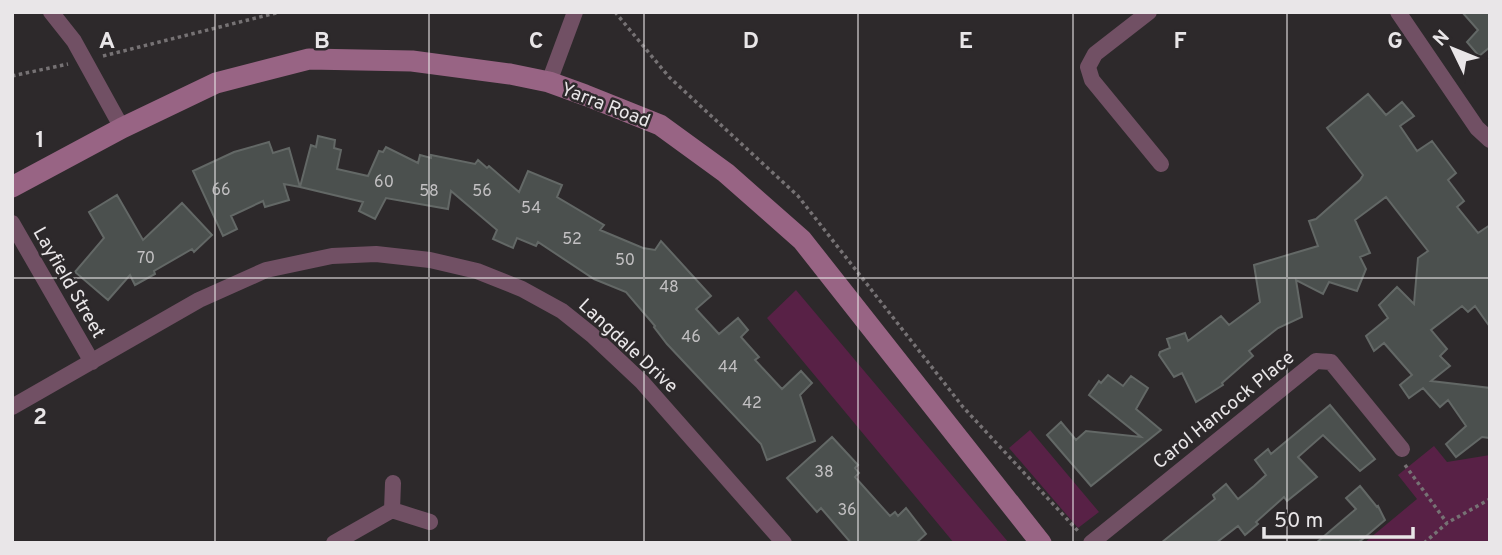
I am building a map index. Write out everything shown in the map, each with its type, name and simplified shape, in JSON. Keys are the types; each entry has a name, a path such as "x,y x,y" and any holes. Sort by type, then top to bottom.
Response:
{"main road":[{"name":"Yarra Road","path":"12,187 122,128 216,83 309,59 412,61 549,82 585,94 660,125 726,173 802,240 1041,543"}],"street":[{"path":"51,12 74,41 122,128"},
{"path":"549,82 575,12"},
{"path":"1149,12 1095,54 1088,67 1092,80 1161,164"},
{"path":"1398,12 1477,128 1490,140"},
{"name":"Layfield Street","path":"12,223 92,362"},
{"name":"Langdale Drive","path":"12,407 224,288 266,270 332,256 376,254 430,260 477,271 522,289 562,311 642,382 784,543"},
{"name":"Carol Hancock Place","path":"1091,543 1316,361 1331,362 1402,449"},
{"path":"392,510 393,483"},
{"path":"334,543 392,510 430,522"}],"path":[{"path":"12,76 130,51 281,12"},
{"path":"1402,449 1406,466 1447,523"},
{"path":"1424,543 1447,523 1490,499"}],"shaded area":[{"path":"796,290 1009,543 954,543 767,318"},
{"path":"1030,430 1099,512 1078,528 1009,448"},
{"path":"1434,446 1447,462 1490,455 1490,543 1364,543 1417,499 1398,475"}],"building":[{"path":"1462,12 1490,12 1490,47 1479,56 1467,42 1478,30"},
{"path":"1368,94 1386,115 1402,102 1414,116 1400,126 1417,151 1432,141 1456,173 1448,180 1464,201 1457,207 1478,233 1490,225 1490,327 1475,306 1468,312 1462,306 1431,330 1447,349 1440,356 1450,366 1431,381 1490,388 1490,438 1482,437 1456,457 1446,444 1466,426 1448,400 1440,407 1423,388 1409,398 1400,385 1412,375 1384,343 1374,351 1366,336 1388,318 1379,305 1397,287 1414,304 1418,258 1428,251 1386,197 1355,220 1370,253 1360,257 1366,269 1357,291 1329,282 1323,294 1296,280 1302,317 1278,328 1249,351 1253,356 1222,383 1223,385 1196,402 1182,373 1174,377 1159,355 1170,348 1167,339 1185,333 1188,341 1221,316 1229,325 1260,302 1254,265 1318,246 1309,221 1316,219 1363,175 1327,128"},
{"path":"318,136 335,140 334,148 341,150 337,169 368,176 379,151 383,152 386,147 418,163 420,155 475,164 478,160 519,192 528,171 562,185 557,197 604,225 600,230 643,248 655,250 661,241 711,296 696,309 719,334 738,318 748,330 741,337 759,357 755,360 782,389 801,371 812,383 800,395 815,441 767,460 761,444 667,344 626,292 594,279 538,242 536,246 517,238 513,248 493,239 497,230 451,191 448,209 386,198 375,219 359,211 363,202 300,187 311,145 316,147"},
{"path":"269,142 273,153 289,148 300,187 284,184 289,200 265,207 263,201 231,216 237,229 223,236 193,171 234,152"},
{"path":"117,195 143,240 182,203 212,235 194,252 192,249 135,285 130,275 108,300 75,272 104,238 89,212"},
{"path":"1108,375 1123,386 1131,376 1148,388 1136,409 1161,430 1091,486 1047,435 1061,422 1076,440 1086,431 1141,437 1089,395 1099,381 1101,383"},
{"path":"1330,405 1375,459 1360,471 1323,435 1298,457 1317,477 1287,501 1284,497 1245,535 1238,526 1216,543 1161,543 1215,499 1213,495 1226,484 1238,499 1254,486 1266,475 1255,460 1268,449 1271,454"},
{"path":"832,437 858,465 855,468 859,473 855,477 890,516 895,512 898,516 906,508 926,534 916,543 851,543 821,508 817,512 787,478"},
{"path":"1360,486 1378,506 1385,520 1358,543 1316,543 1356,509 1346,498"}]}
